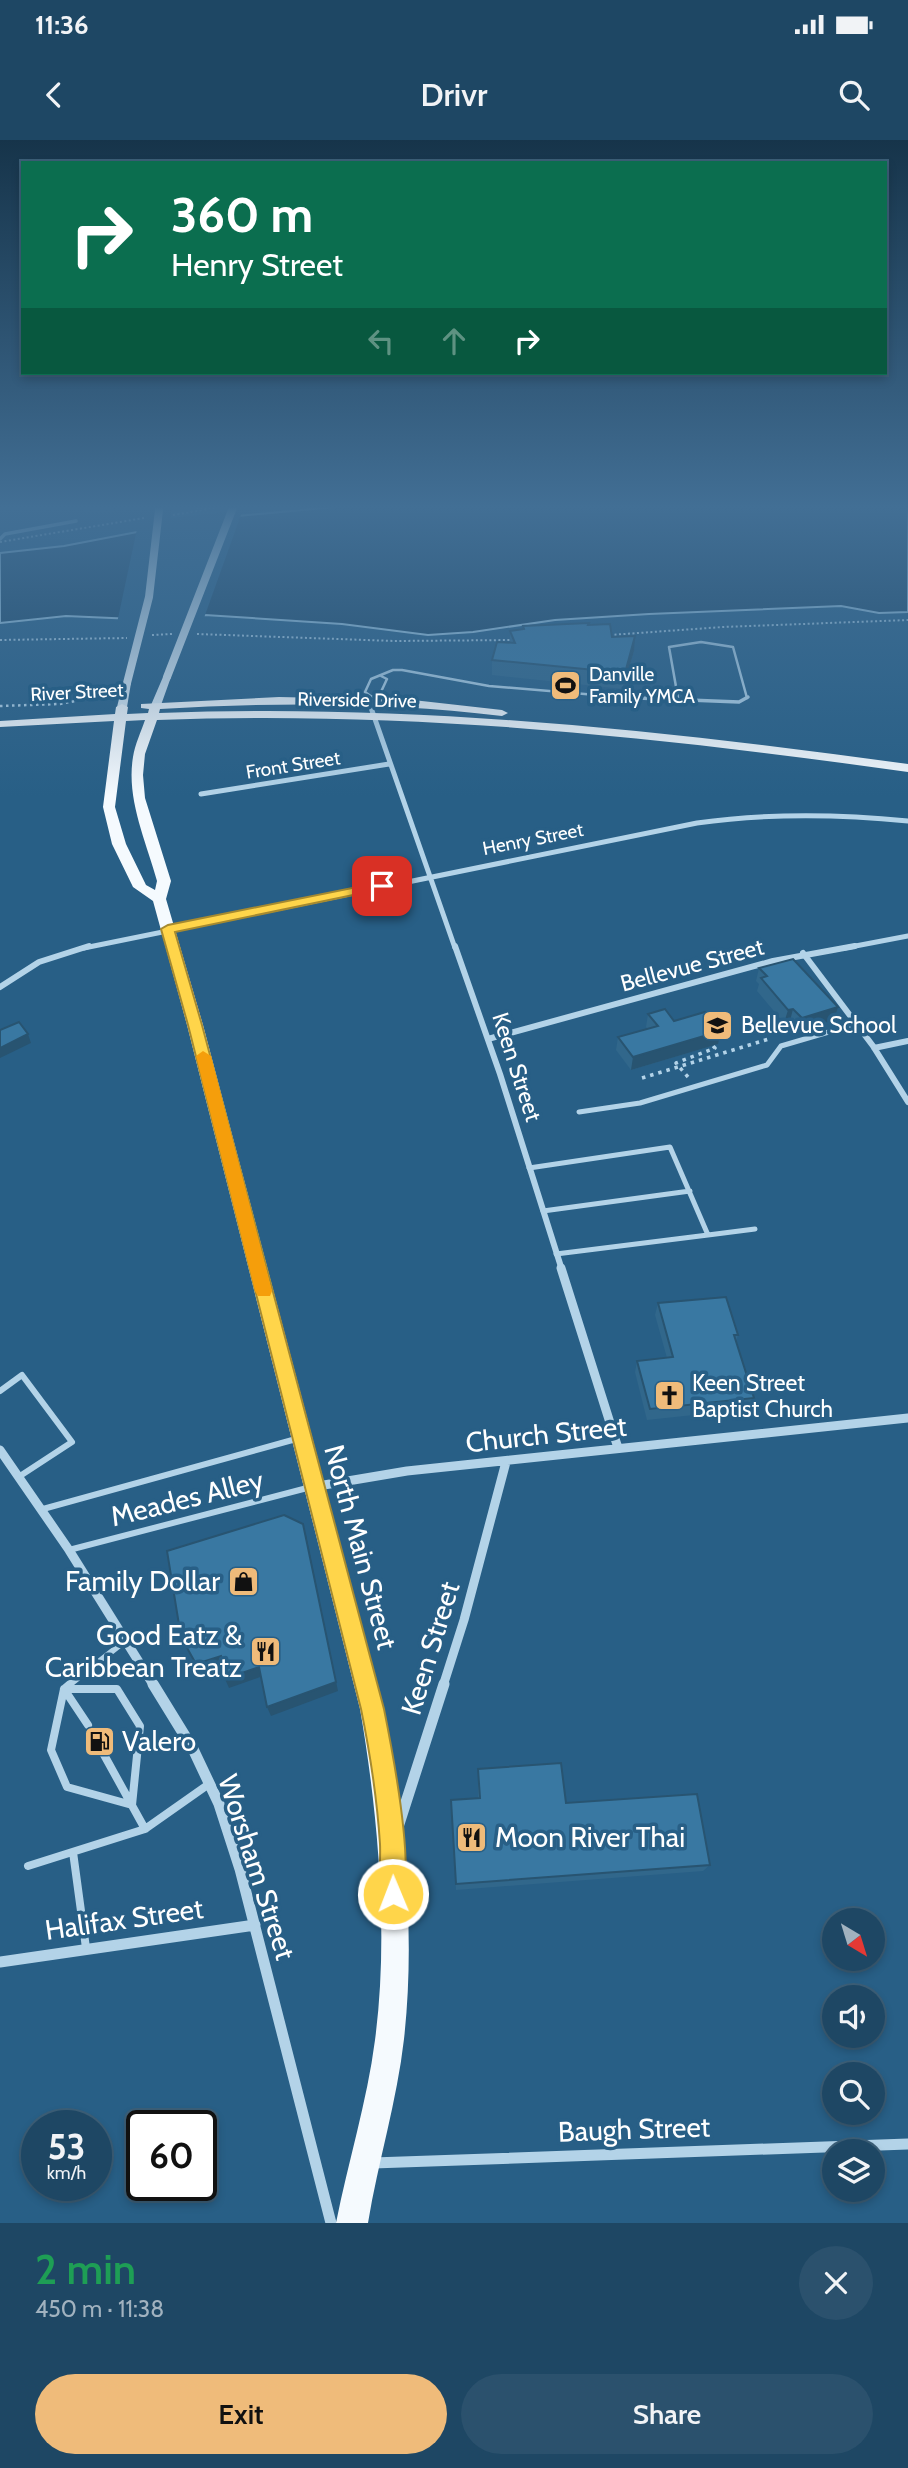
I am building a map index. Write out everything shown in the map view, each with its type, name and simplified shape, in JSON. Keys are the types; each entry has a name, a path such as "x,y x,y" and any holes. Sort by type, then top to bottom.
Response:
{"main road":[{"path":"121,712 146,602"},
{"path":"153,711 196,602"},
{"name":"Riverside Drive","path":"153,711 316,699 371,699 477,709 544,719 563,727"},
{"name":"Riverside Drive","path":"153,711 374,716 563,727 908,768"},
{"name":"River Street","path":"0,714 153,711"},
{"name":"North Main Street","path":"153,711 139,754 137,775 139,798 164,881 159,899 195,1025 372,1709 383,1764 392,1846 394,1990 387,2056 362,2163 352,2223"},
{"name":"River Street","path":"0,724 121,712"},
{"name":"North Main Street","path":"121,712 109,807 119,844 140,887 159,899"}],"street":[{"name":"Keen Street","path":"371,699 389,764 488,1039 618,1448"},
{"name":"Front Street","path":"201,794 389,764"},
{"name":"Henry Street","path":"0,987 25,969 64,953 429,876 731,818 827,814 908,821"},
{"name":"Bellevue Street","path":"488,1039 803,953 908,936"},
{"path":"803,953 874,1048 908,1102"},
{"path":"874,1048 908,1041"},
{"name":"Church Street","path":"314,1487 407,1471 908,1418"},
{"name":"Worsham Street","path":"0,1450 43,1509 193,1749 219,1804 240,1868 331,2223"},
{"name":"Keen Street","path":"392,1846 464,1620 506,1462"},
{"name":"Halifax Street","path":"0,1962 255,1926"},
{"name":"Baugh Street","path":"362,2163 908,2144"}],"lane":[{"path":"381,676 387,679 380,694 371,699 365,692 371,679 393,670 417,671 453,681 489,686 678,700 739,702 748,698 733,647 725,644 681,643 669,647 678,700"},
{"path":"579,1112 640,1103 767,1065 781,1045 856,1024"},
{"path":"529,1168 670,1147 708,1235"},
{"path":"543,1211 690,1191"},
{"path":"556,1254 755,1229"},
{"path":"0,1391 22,1375 72,1442 20,1476"},
{"path":"43,1509 301,1437"},
{"name":"Meades Alley","path":"69,1550 314,1487"},
{"path":"125,1641 64,1689 51,1750 67,1787 132,1805"},
{"path":"64,1689 88,1725"},
{"path":"64,1689 117,1689 140,1726 132,1805"},
{"path":"103,1753 145,1829"},
{"path":"28,1866 145,1829 209,1784"},
{"path":"73,1852 86,1948"}],"path":[{"path":"600,636 723,627 908,620"},
{"path":"147,636 176,634"},
{"path":"191,634 394,641 524,640"},
{"path":"0,640 130,638"},
{"path":"0,706 84,700 103,694 114,684"},
{"path":"642,1078 773,1037 781,1045"},
{"path":"680,1068 676,1063 715,1048 713,1046"}],"shaded area":[{"path":"0,602 908,602 908,612 879,613 841,606 649,614 555,620 473,632 428,635 342,624 205,615 157,620 66,616 0,623"}],"pier":[{"path":"121,602 210,602 204,618 157,623 117,623"}],"building":[{"path":"589,623 588,625 610,624 612,637 635,636 625,673 492,660 497,642 515,643 510,631 524,629 523,626"},
{"path":"793,959 838,1007 802,1018 793,1009 788,1010 761,978 767,976 759,968"},
{"path":"665,1009 674,1021 705,1012 721,1031 633,1057 618,1037 658,1026 648,1014"},
{"path":"19,1022 28,1034 0,1048 0,1030"},
{"path":"726,1297 738,1335 734,1335 754,1398 650,1409 637,1361 673,1357 658,1303"},
{"path":"284,1515 303,1524 336,1682 267,1707 259,1667 225,1679 221,1656 196,1664 181,1637 167,1551"},
{"path":"561,1763 566,1803 697,1794 710,1865 456,1884 451,1800 480,1798 478,1769"}],"slow traffic":[{"path":"203,1056 264,1291"}],"place":[{"name":"Danville Family YMCA","path":"566,685"},
{"name":"Bellevue School","path":"718,1025"},
{"name":"Keen Street Baptist Church","path":"669,1396"},
{"name":"Family Dollar","path":"243,1581"},
{"name":"Good Eatz & Caribbean Treatz","path":"265,1651"},
{"name":"Valero","path":"99,1741"},
{"name":"Moon River Thai","path":"472,1837"}],"route":[{"path":"382,886 168,929 372,1709 383,1764 392,1846 393,1894"}]}
